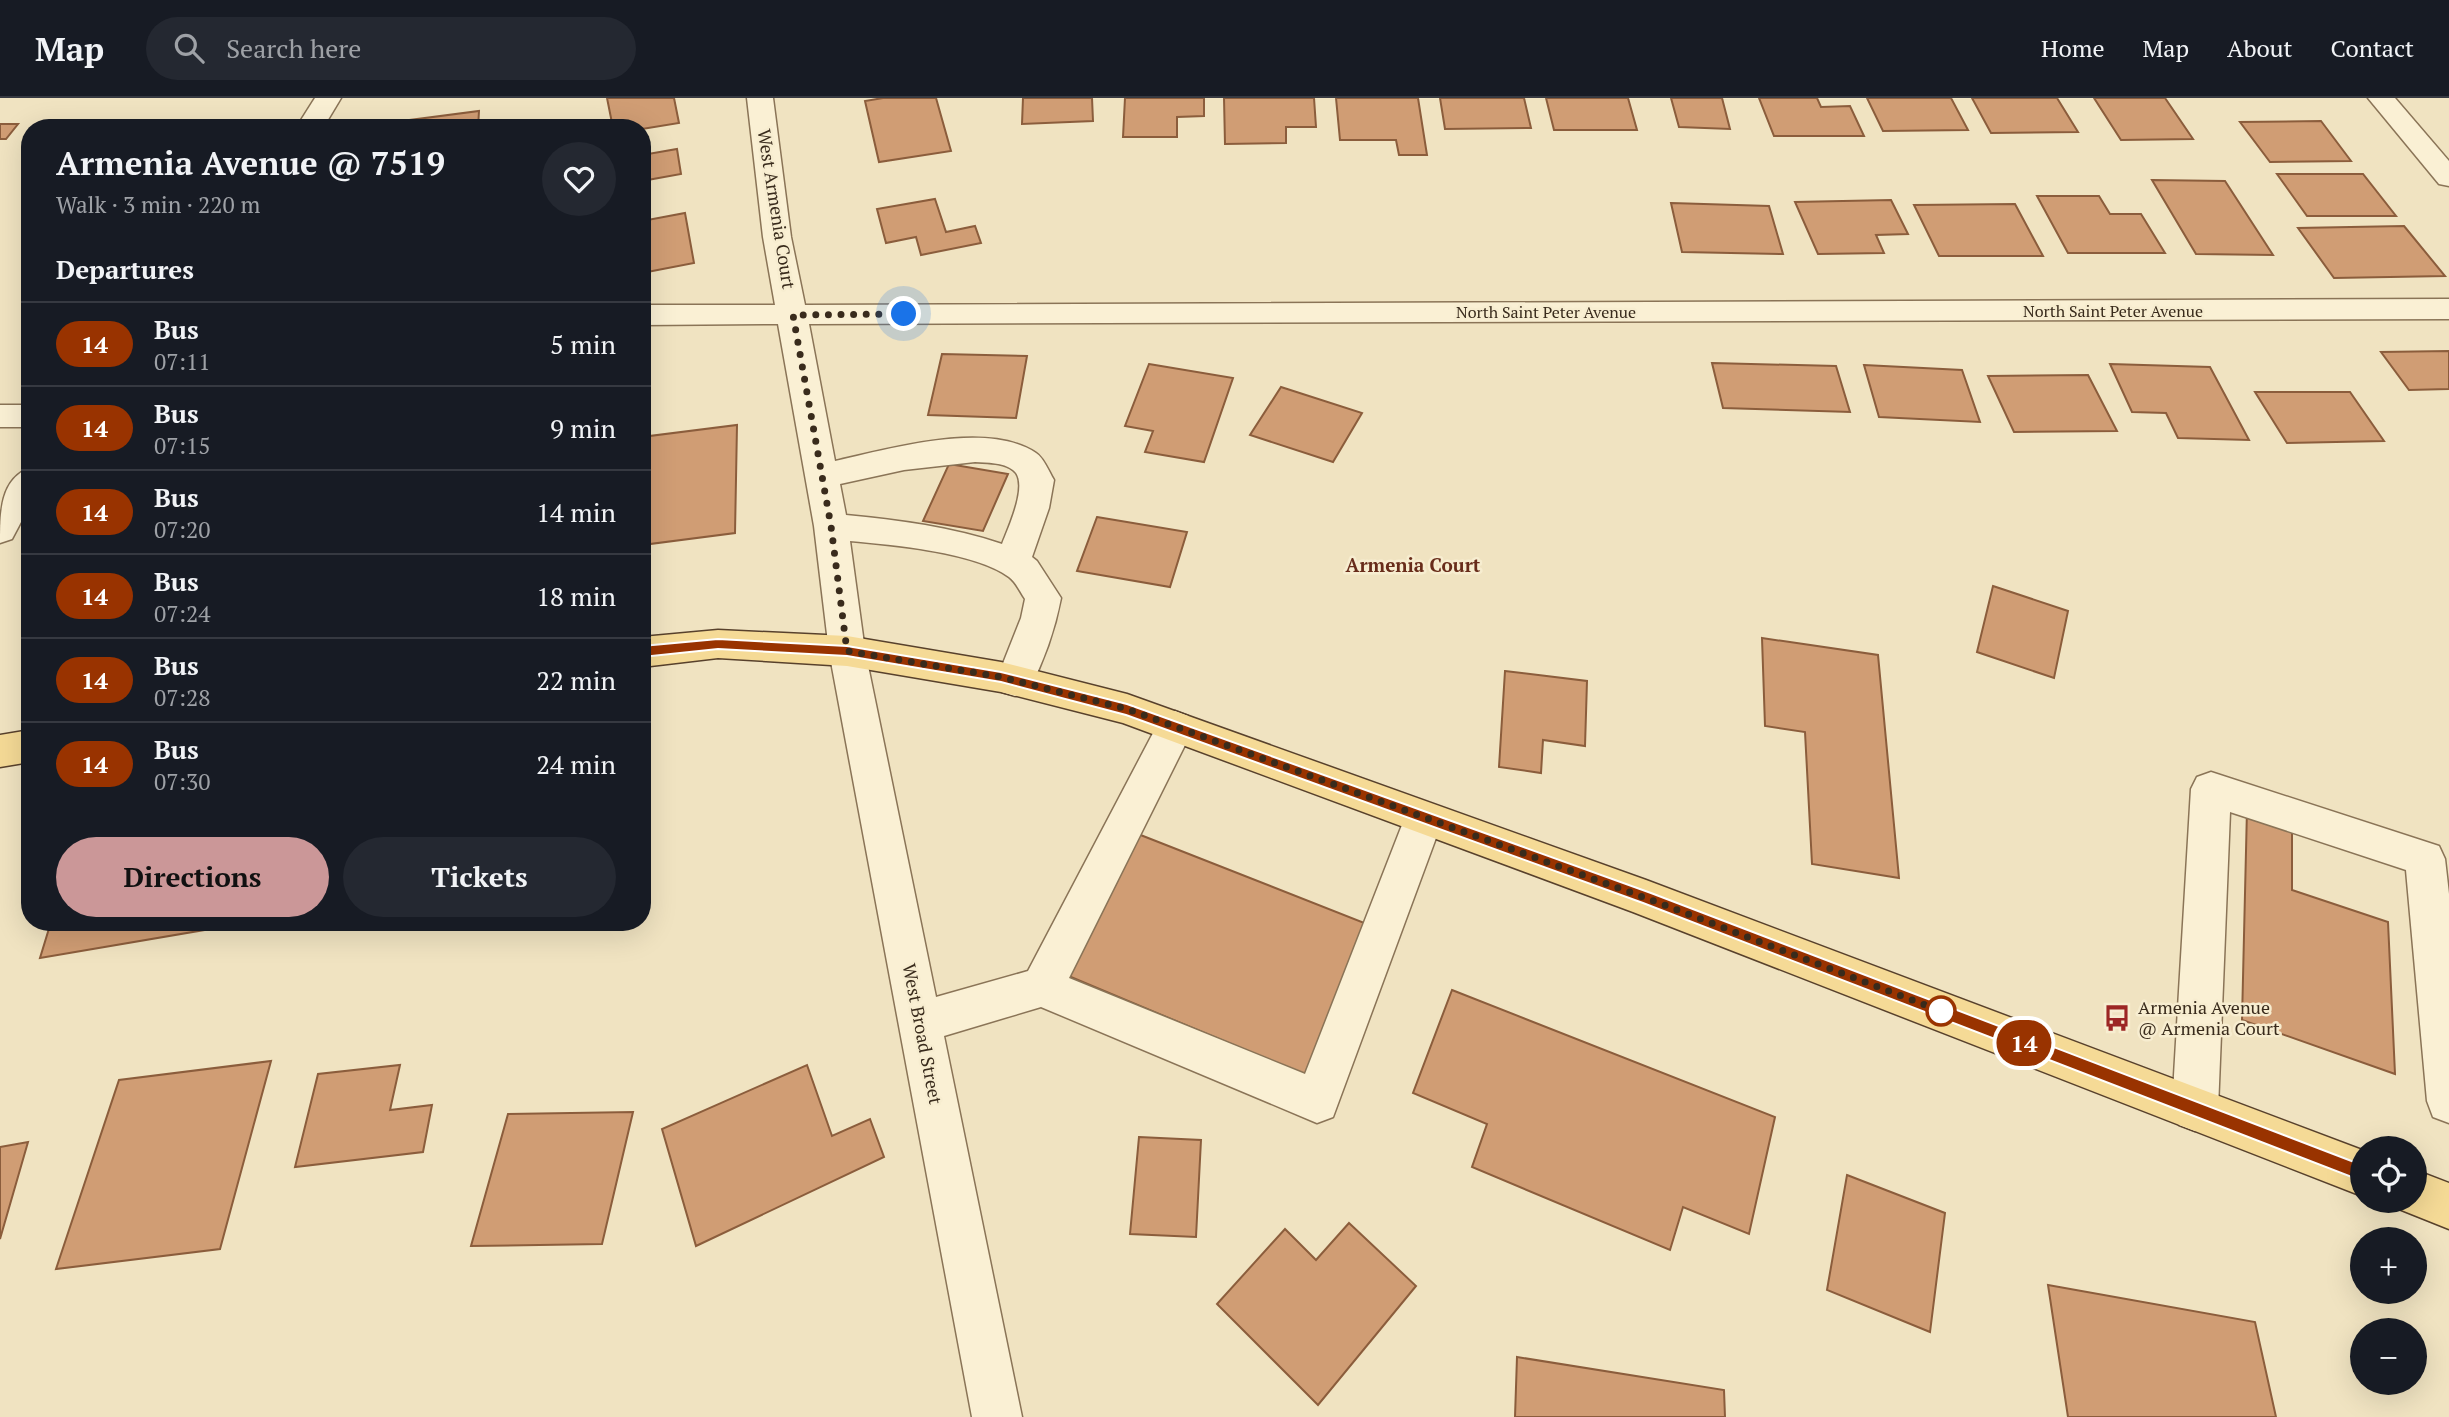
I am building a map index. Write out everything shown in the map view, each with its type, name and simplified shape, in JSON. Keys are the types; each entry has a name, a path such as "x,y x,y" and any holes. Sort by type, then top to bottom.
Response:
{"main road":[{"path":"651,651 718,644 847,651 1015,681 1127,709 1646,898 2350,1168"},
{"path":"0,751 21,748"},
{"path":"2427,1198 2449,1206"}],"street":[{"path":"315,119 328,98"},
{"name":"West Armenia Court","path":"760,98 777,237 831,526 847,651"},
{"path":"2381,98 2449,178"},
{"name":"North Saint Peter Avenue","path":"651,315 2449,309"},
{"path":"0,416 21,416"},
{"path":"821,476 962,449 993,452 1025,461 1032,468 1038,484 1013,562"},
{"path":"0,530 8,510 21,492"},
{"path":"831,526 934,538 1013,562 1025,570 1043,598 1039,618 1015,681"},
{"name":"West Broad Street","path":"847,651 997,1417"},
{"path":"1042,987 1175,727"},
{"path":"2195,1109 2211,789 2425,859 2449,1101"},
{"path":"920,1022 1042,987 1317,1101 1423,819"}],"building":[{"path":"607,98 674,98 679,123 651,128 651,119 611,119"},
{"path":"883,98 936,98 951,151 879,162 865,101"},
{"path":"1023,98 1092,98 1093,121 1022,124"},
{"path":"1125,98 1204,98 1204,116 1177,117 1177,137 1123,137"},
{"path":"1224,98 1314,98 1316,127 1286,127 1286,143 1225,144"},
{"path":"1336,98 1418,98 1427,155 1399,155 1396,140 1340,140"},
{"path":"1440,98 1524,98 1531,128 1445,129"},
{"path":"1546,98 1628,98 1637,130 1554,130"},
{"path":"1671,98 1722,98 1730,129 1679,127"},
{"path":"1759,98 1817,98 1821,107 1850,106 1864,136 1774,136"},
{"path":"1867,98 1951,98 1968,130 1883,131"},
{"path":"1972,98 2057,98 2078,132 1991,133"},
{"path":"2094,98 2165,98 2193,139 2121,140"},
{"path":"479,111 479,119 418,119"},
{"path":"2321,121 2351,161 2270,162 2240,122"},
{"path":"0,124 18,124 6,139 0,139"},
{"path":"677,149 681,174 651,179 651,153"},
{"path":"2277,174 2363,174 2396,216 2307,216"},
{"path":"2152,180 2225,181 2273,255 2196,254"},
{"path":"2037,196 2099,196 2110,214 2141,214 2165,253 2068,253"},
{"path":"935,199 946,232 975,226 981,243 921,255 916,237 886,243 877,209"},
{"path":"1891,200 1908,234 1876,235 1884,253 1818,254 1795,202"},
{"path":"1671,203 1769,206 1783,254 1682,252"},
{"path":"2015,204 2043,256 1939,256 1914,205"},
{"path":"685,213 694,263 651,271 651,219"},
{"path":"2404,226 2445,276 2334,278 2298,228"},
{"path":"2449,351 2449,389 2409,390 2381,352"},
{"path":"942,354 1027,356 1016,418 928,415"},
{"path":"1712,363 1836,366 1850,412 1723,408"},
{"path":"1149,364 1233,378 1204,462 1145,452 1153,431 1125,426"},
{"path":"2110,364 2210,367 2249,440 2178,438 2166,413 2132,412"},
{"path":"1864,365 1962,370 1980,422 1879,417"},
{"path":"2088,375 2117,431 2014,432 1988,376"},
{"path":"1281,387 1362,413 1333,462 1250,435"},
{"path":"2255,392 2350,392 2384,441 2287,443"},
{"path":"737,425 735,533 651,544 651,436"},
{"path":"949,464 1008,474 983,531 923,521"},
{"path":"1097,517 1187,532 1170,587 1077,571"},
{"path":"1993,586 2068,611 2054,678 1977,652"},
{"path":"1762,638 1878,655 1899,878 1812,864 1805,732 1765,726"},
{"path":"1505,671 1587,681 1585,746 1543,740 1541,773 1499,767"},
{"path":"2247,809 2292,824 2292,890 2388,922 2395,1074 2242,1020"},
{"path":"1138,834 1372,926 1305,1075 1059,972"},
{"path":"48,931 198,931 40,958"},
{"path":"1452,990 1775,1117 1749,1234 1683,1207 1670,1250 1472,1167 1487,1124 1413,1093"},
{"path":"271,1061 220,1249 56,1269 119,1080"},
{"path":"400,1065 390,1110 432,1105 423,1152 295,1167 318,1074"},
{"path":"807,1065 832,1136 870,1119 884,1157 696,1246 662,1129"},
{"path":"633,1112 602,1244 471,1246 508,1114"},
{"path":"1139,1137 1201,1140 1196,1237 1130,1234"},
{"path":"28,1142 0,1239 0,1147"},
{"path":"1847,1175 1945,1213 1930,1332 1827,1290"},
{"path":"1349,1223 1416,1286 1318,1405 1217,1304 1285,1229 1316,1260"},
{"path":"2048,1285 2255,1322 2276,1417 2068,1417"},
{"path":"1517,1357 1724,1390 1725,1417 1515,1417"}],"bus line":[{"name":"14","path":"651,651 718,644 847,651 1001,677 1127,709 1646,898 2350,1168"}],"place":[{"name":"Armenia Avenue @ Armenia Court","path":"2117,1018"}],"district":[{"name":"Armenia Court","path":"1413,565"}],"route":[{"path":"904,314 793,315 831,526 847,651 1001,677 1127,709 1646,898 1946,1013 1941,1011"}]}
